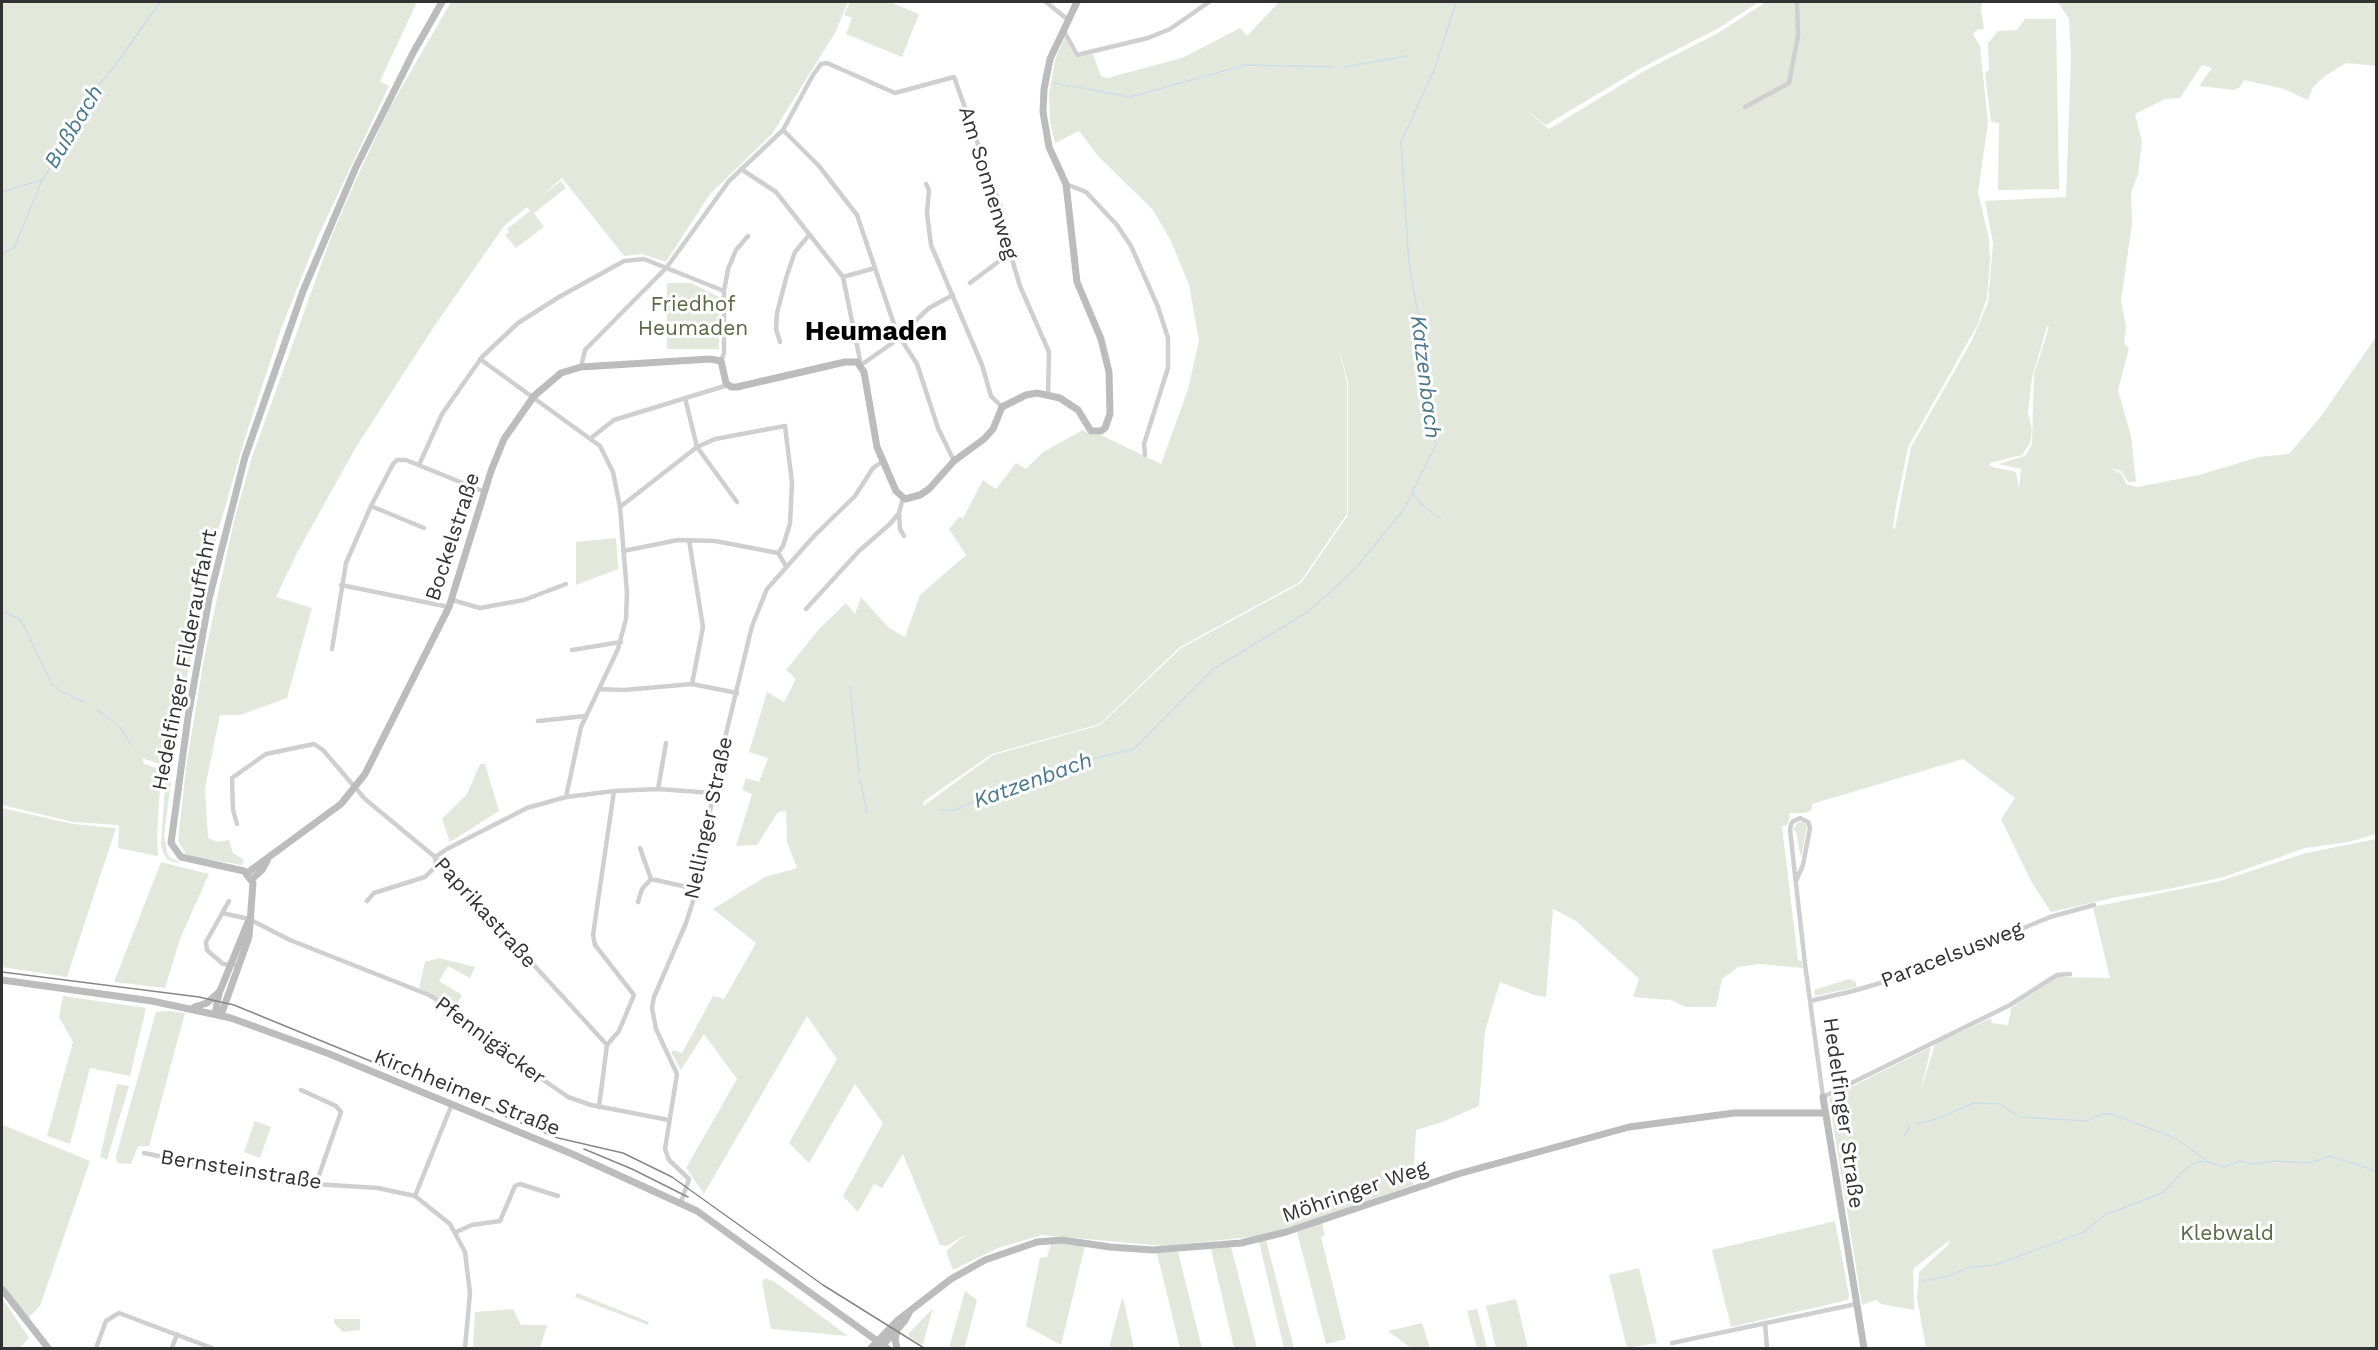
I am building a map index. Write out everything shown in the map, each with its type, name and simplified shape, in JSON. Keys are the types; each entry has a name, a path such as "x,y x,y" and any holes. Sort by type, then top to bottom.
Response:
{"street":[{"name":"Hedelfinger Filderauffahrt","path":"249,876 184,858 175,852 171,843 188,717 209,599 246,457 303,291 356,167 413,53 442,2"},
{"path":"1046,2 1067,19"},
{"path":"903,498 920,495 954,461 984,439 993,429 1002,407 1026,395 1048,394 1070,403 1091,430 1101,431 1108,423 1111,403 1109,372 1101,339 1077,282 1066,184 1049,147 1043,112 1044,89 1050,59 1077,2"},
{"path":"1063,29 1077,55 1148,38 1170,29 1209,2"},
{"path":"1745,107 1789,83 1798,36 1797,2"},
{"name":"Am Sonnenweg","path":"783,130 821,64 826,63 895,93 954,77 1002,211 1009,249 1020,286 1049,352 1048,394"},
{"path":"581,367 585,350 667,267 716,197 741,169 783,130 819,166 857,214 890,315 917,364 938,428 954,461"},
{"path":"741,169 776,192 843,277 867,384 874,436 896,491 903,498"},
{"path":"926,184 929,190 927,213 931,245 982,365 991,396 1002,407"},
{"path":"1066,184 1086,192 1117,225 1131,246 1158,307 1168,338 1168,368 1144,444 1144,455"},
{"path":"780,342 776,329 777,313 787,275 795,252 809,235"},
{"path":"728,385 721,362 724,353 724,291 728,269 736,250 748,236"},
{"path":"970,283 1002,259 1009,249"},
{"path":"419,465 442,414 480,359 518,323 539,309 624,261 644,259 724,291"},
{"path":"843,277 875,268"},
{"path":"591,438 614,420 728,385 737,387 777,380 845,362 861,364 875,357 929,308 952,296"},
{"path":"480,359 591,438 608,458 620,507 627,597 621,642 585,716 576,741 566,797"},
{"name":"Bockelstraße","path":"249,876 340,804 355,789 421,667 450,604 504,439 534,396 553,378 581,367 706,359 721,362"},
{"path":"685,398 697,447 737,502"},
{"path":"620,507 697,447 726,437 785,426 792,483 790,524 783,546 778,552"},
{"path":"332,649 346,563 371,506 397,460 419,465 485,492"},
{"name":"Nellinger Straße","path":"681,1202 689,1181 686,1174 670,1161 666,1154 677,1074 656,1029 652,1008 654,997 686,923 696,889 713,793 758,606 767,589 786,566 855,496 873,468 884,461"},
{"path":"903,498 899,513 900,530 904,536"},
{"path":"371,506 424,528"},
{"path":"806,609 899,513"},
{"path":"623,551 689,540 715,541 778,552"},
{"path":"689,540 703,627 692,684"},
{"path":"778,552 786,566"},
{"path":"341,585 480,608 524,600 566,584"},
{"path":"572,651 621,642"},
{"path":"598,689 624,690 692,684 737,693"},
{"path":"538,721 585,716"},
{"path":"658,789 666,743"},
{"name":"Paprikastraße","path":"237,824 233,810 232,778 266,754 285,748 314,744 323,750 355,789 435,857 607,1046"},
{"path":"367,901 374,893 425,877 436,866 435,857 506,817 566,797 614,791 658,789 713,793"},
{"path":"599,1107 607,1046 619,1031 634,995 595,945 593,935 614,791"},
{"name":"Hedelfinger Straße","path":"1796,881 1803,865 1810,828 1808,822 1800,818 1793,820 1790,827 1796,881 1810,1001 1823,1097 1864,1348"},
{"path":"640,848 651,879"},
{"path":"218,1014 249,919 254,888 249,876"},
{"path":"651,879 696,889"},
{"path":"638,902 642,889 651,879"},
{"path":"230,901 206,942 207,950 234,966"},
{"name":"Paracelsusweg","path":"1810,1001 1853,992 1918,972 2050,917 2094,905"},
{"path":"222,914 249,919"},
{"name":"Pfennigäcker","path":"249,919 282,936 429,995 457,1012 554,1090 579,1102 669,1120"},
{"path":"193,1008 207,1003 219,991 234,966"},
{"path":"1823,1097 2010,1005 2058,975 2070,974"},
{"name":"Kirchheimer Straße","path":"2,980 193,1008 218,1014 312,1047 452,1104 681,1202 728,1233 881,1346"},
{"path":"218,1014 219,991"},
{"path":"301,1089 336,1106 341,1112 316,1184"},
{"path":"415,1196 452,1104"},
{"name":"Möhringer Weg","path":"881,1346 898,1320 946,1283 974,1265 1011,1250 1042,1241 1068,1240 1110,1247 1153,1250 1241,1243 1300,1228 1458,1174 1629,1127 1734,1113 1826,1113"},
{"name":"Bernsteinstraße","path":"144,1153 262,1178 378,1188 415,1196 440,1213 456,1232 465,1252 470,1275 468,1340 465,1348"},
{"path":"456,1232 472,1225 500,1221 515,1186 519,1184 558,1196"},
{"path":"2,1288 48,1348"},
{"path":"1672,1343 1856,1304"},
{"path":"96,1348 106,1321 119,1312 212,1348"},
{"name":"Möhringer Weg","path":"881,1346 899,1328 909,1313"},
{"path":"1765,1323 1767,1348"},
{"path":"897,1348 895,1339 899,1328"},
{"path":"172,1348 177,1334"},
{"path":"871,1348 881,1346"}],"green space":[{"path":"2,2 417,2 380,81 389,86 318,236 281,329 246,435 219,528 199,610 178,729 164,835 168,856 182,864 168,860 163,853 161,843 166,773 159,764 142,758 144,764 157,768 161,776 157,832 158,856 118,848 119,825 73,822 2,805"},
{"path":"451,2 848,2 835,33 772,134 710,194 666,262 642,254 624,256 562,178 540,197 561,181 566,188 534,213 544,227 516,248 505,235 509,232 507,229 530,211 527,207 504,226 435,325 356,447 298,551 276,597 312,608 287,698 240,715 220,715 205,788 208,838 218,842 229,840 233,853 244,860 242,865 195,857 186,854 178,841 186,768 204,658 234,521 252,457 330,240 358,175 389,109"},
{"path":"850,2 890,2 919,14 902,57 846,34 852,18 844,15"},
{"path":"1279,2 1759,2 1717,29 1641,68 1546,125 1525,109 1549,129 1644,71 1718,33 1766,2 1982,2 1984,29 1977,30 1973,34 1980,46 1988,123 1978,192 1989,239 1987,298 1977,326 1908,447 1895,512 1893,529 1895,529 1911,447 1971,342 1988,303 1993,243 1985,201 2066,197 2071,58 2069,19 2058,2 2376,2 2376,66 2346,63 2325,76 2313,87 2308,100 2284,89 2244,80 2240,87 2234,90 2199,86 2212,68 2202,65 2180,98 2165,99 2135,114 2142,142 2138,175 2131,192 2132,224 2121,301 2126,327 2124,343 2129,348 2118,390 2131,436 2136,482 2128,482 2121,471 2110,468 2122,474 2126,484 2137,487 2199,475 2259,457 2289,454 2322,415 2376,337 2376,834 2349,842 2305,848 2224,877 2051,912 2031,881 2001,819 2015,798 1963,759 1812,804 1812,810 1805,813 1789,813 1790,818 1787,825 1782,826 1798,960 1802,961 1803,968 1759,964 1738,967 1722,979 1716,1007 1686,1007 1670,1000 1633,997 1639,979 1576,921 1553,909 1546,997 1534,995 1500,982 1485,1031 1479,1106 1440,1123 1416,1130 1413,1185 1319,1218 1260,1236 1163,1246 1042,1235 998,1248 953,1270 946,1251 968,1233 947,1246 940,1245 903,1154 882,1188 874,1184 858,1212 843,1196 883,1123 855,1084 809,1163 789,1143 837,1059 807,1016 704,1194 686,1168 737,1079 704,1034 681,1070 671,1052 674,1050 682,1053 713,996 724,999 756,943 713,909 765,877 797,868 787,842 786,811 778,812 757,845 736,846 752,794 742,790 746,778 759,782 768,758 749,752 767,692 784,702 796,679 786,670 819,629 846,603 855,614 861,597 889,628 905,637 920,595 966,555 949,529 959,517 963,518 983,480 996,489 1016,463 1026,469 1043,452 1083,430 1089,434 1101,435 1161,464 1188,389 1199,341 1189,285 1171,241 1153,210 1098,156 1079,131 1055,143 1050,122 1049,95 1055,60 1065,36 1075,57 1093,54 1101,76 1107,78 1182,58 1240,28 1247,36","holes":["2047,326 2049,327 2034,374 2032,444 2025,456 1998,464 2021,469 2019,488 2016,472 1989,466 1990,463 2022,455 2030,443 2032,430 2028,412 2032,378","1335,335 1348,382 1348,515 1301,583 1181,648 1100,725 993,755 923,806 924,801 992,754 1100,724 1180,647 1300,582 1347,514 1347,382"]},
{"path":"2025,19 2056,19 2059,189 1998,190 1999,123 1991,122 1985,73 1989,70 1988,43 1998,31 2017,30"},
{"name":"Friedhof Heumaden","path":"667,283 691,283 719,297 719,349 667,349"},
{"path":"616,538 618,569 576,585 576,542"},
{"path":"480,764 485,764 499,811 450,842 442,819 467,794"},
{"path":"2,808 73,824 116,828 67,977 2,967"},
{"path":"1798,822 1804,822 1807,827 1801,858 1796,832 1793,830"},
{"name":"Klebwald","path":"2376,839 2376,1348 1926,1348 1917,1298 1919,1272 1948,1245 1950,1240 1913,1269 1914,1310 1881,1304 1876,1300 1862,1305 1829,1098 1931,1047 1921,1090 1935,1044 1991,1018 1992,1023 2008,1025 2011,1008 2058,977 2110,978 2093,907 2220,881 2306,853"},
{"path":"161,862 209,874 180,939 165,988 114,982"},
{"path":"439,958 475,967 470,978 448,966 439,981 462,995 455,1008 419,988 425,962"},
{"path":"1849,979 1855,981 1857,987 1815,996 1814,990"},
{"path":"63,996 146,1008 130,1076 90,1068 70,1144 47,1136 73,1042 59,1017"},
{"path":"156,1012 185,1013 149,1146 138,1146 131,1164 117,1163 116,1156"},
{"path":"117,1084 129,1086 107,1160 100,1157"},
{"path":"255,1121 271,1127 260,1158 244,1152"},
{"path":"3,1125 90,1161 40,1306 28,1318 2,1284"},
{"path":"1835,1221 1848,1300 1731,1327 1712,1250"},
{"path":"1322,1223 1325,1235 1321,1237 1346,1339 1326,1344 1297,1232"},
{"path":"1266,1240 1294,1348 1284,1348 1259,1242"},
{"path":"1051,1244 1085,1246 1061,1345 1026,1326 1040,1258 1047,1257"},
{"path":"1231,1247 1257,1348 1234,1348 1211,1249"},
{"path":"1178,1252 1202,1348 1180,1348 1157,1253"},
{"path":"1639,1268 1657,1343 1627,1348 1609,1275"},
{"path":"765,1278 775,1282 848,1336 771,1329 762,1282"},
{"path":"965,1291 977,1300 966,1342 964,1348 949,1348"},
{"path":"577,1293 649,1322 648,1325 575,1297"},
{"path":"2,1298 29,1338 20,1348 2,1348"},
{"path":"1122,1298 1134,1348 1109,1348"},
{"path":"1516,1299 1528,1348 1496,1348 1486,1306"},
{"path":"933,1308 922,1345 909,1337 909,1333"},
{"path":"513,1309 521,1325 547,1325 540,1348 473,1348 475,1312"},
{"path":"1477,1309 1487,1348 1477,1348 1467,1311"},
{"path":"334,1319 360,1319 360,1330 343,1332 334,1323"},
{"path":"1422,1323 1430,1348 1411,1348 1388,1331"}],"waterway":[{"name":"Bußbach","path":"2,257 4,252 14,248 42,180 63,149 97,86 112,70 160,2"},
{"name":"Katzenbach","path":"939,810 956,810 982,797 1015,792 1071,764 1134,749 1212,670 1309,611 1356,568 1404,509 1436,445 1428,369 1409,264 1401,142 1435,68 1456,2"},
{"path":"1344,67 1407,56"},
{"path":"1072,86 1130,97 1245,65 1333,67"},
{"path":"1054,83 1069,86"},
{"path":"2,192 41,180"},
{"name":"Bußbach","path":"2,262 2,276"},
{"path":"1412,493 1435,515"},
{"path":"1437,516 1441,518"},
{"name":"Bußbach","path":"2,611 18,618 23,624 52,684 84,702"},
{"path":"850,686 859,773"},
{"name":"Bußbach","path":"96,709 120,727 131,745"},
{"path":"860,779 867,813"},
{"path":"1916,1124 1940,1118 1973,1103 2000,1104 2016,1115"},
{"path":"2020,1117 2087,1121 2103,1114 2111,1114 2175,1138 2209,1162 2224,1167 2240,1161 2254,1164 2273,1161 2310,1163 2330,1156 2376,1171"},
{"path":"1904,1136 1910,1126"},
{"path":"1923,1281 1949,1276 1969,1267 1995,1265 2084,1232 2105,1215 2164,1192 2186,1168 2198,1162 2207,1162"},
{"path":"2372,1348 2376,1346"}],"tram line":[{"path":"2,972 199,997 234,1005 558,1138 623,1153 672,1177 823,1285 924,1348"},
{"path":"584,1149 632,1169 688,1197"}],"district":[{"name":"Heumaden","path":"876,332"}]}
